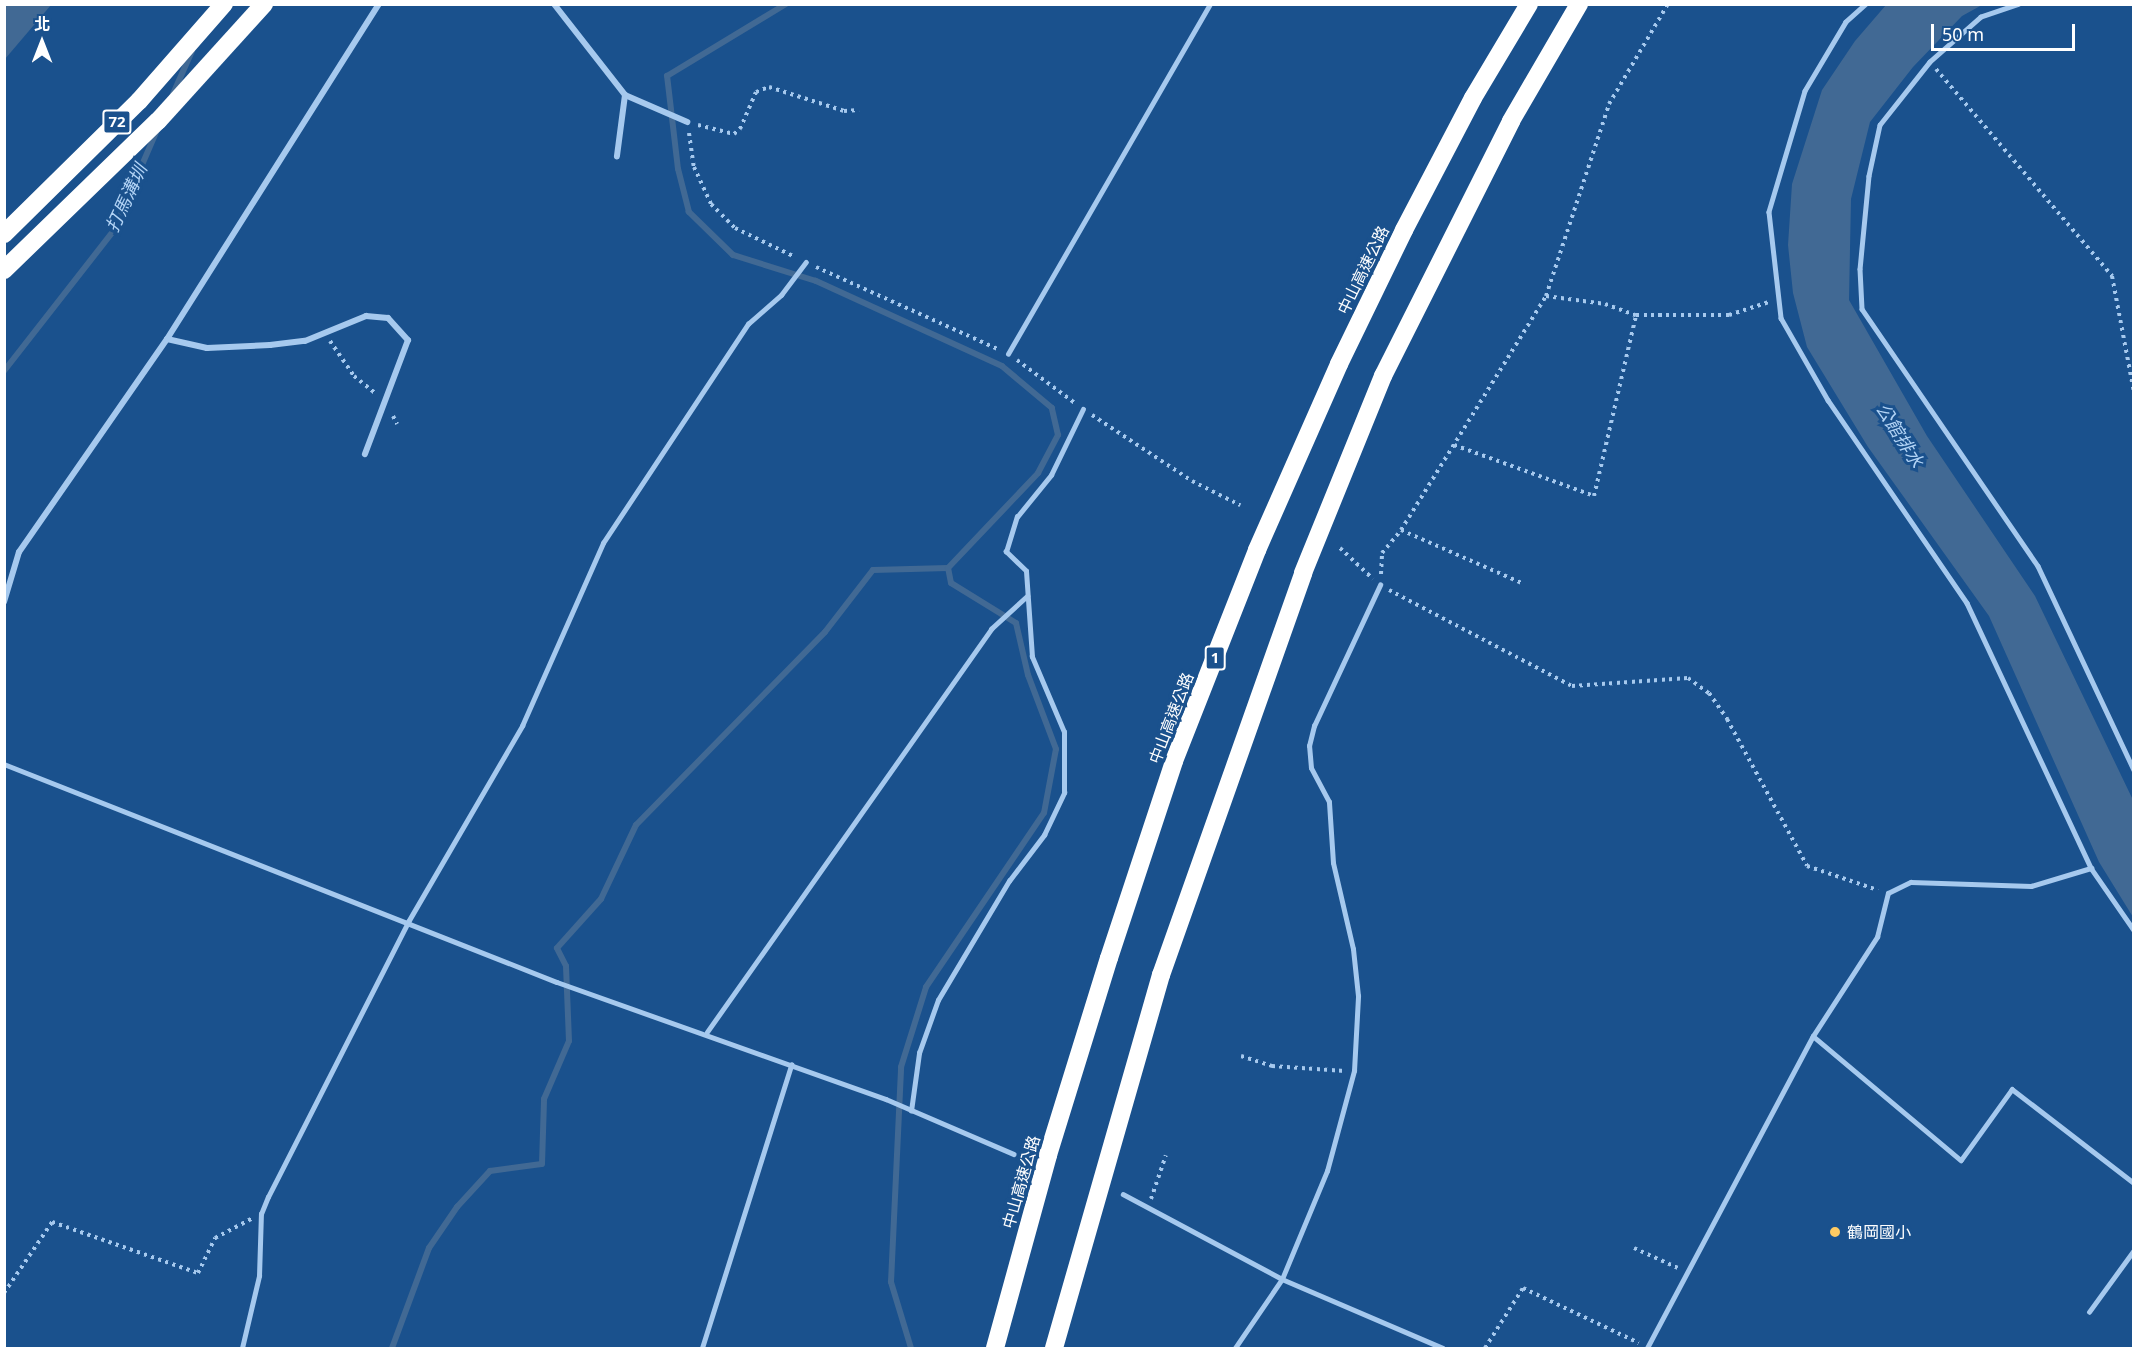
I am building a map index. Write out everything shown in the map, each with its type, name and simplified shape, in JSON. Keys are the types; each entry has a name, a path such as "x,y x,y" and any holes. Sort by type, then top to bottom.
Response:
{"highway":[{"name":"72","path":"4,234 139,100 224,4"},
{"name":"72","path":"4,270 158,121 264,4"},
{"name":"中山高速公路","path":"995,1348 1048,1155 1109,958 1174,761 1253,561 1339,364 1399,240 1473,98 1528,4"},
{"path":"1054,1348 1161,975 1303,573 1383,376 1511,122 1579,4"}],"street":[{"path":"4,602 19,552 167,339 379,4"},
{"path":"554,4 625,95 687,122"},
{"path":"617,156 625,95"},
{"path":"167,339 207,348 305,341 375,314 388,318 404,331 408,340 365,454"}],"lane":[{"path":"1008,354 1210,4"},
{"path":"1866,4 1846,22 1801,102 1769,212 1777,299 1781,318 1828,400 1967,603 2091,868 2133,930"},
{"path":"2019,4 1981,17 1930,62 1880,125 1869,176 1860,269 1862,309 2038,566 2133,770"},
{"path":"242,1348 260,1276 261,1214 408,922 522,726 603,543 748,324 780,296 806,262"},
{"path":"912,1112 919,1053 938,1000 1009,881 1044,835 1064,793 1064,732 1032,657 1026,571 1006,552 1017,517 1051,475 1083,408"},
{"path":"1235,1348 1282,1279 1326,1170 1354,1071 1358,996 1353,949 1333,862 1329,802 1311,768 1309,746 1314,726 1380,585"},
{"path":"707,1032 991,629 1026,596"},
{"path":"4,764 557,982 707,1032 893,1103 1014,1154"},
{"path":"1647,1348 1813,1036 1877,937 1888,893 1911,882 2031,886 2091,868"},
{"path":"1813,1036 1960,1160 2012,1089 2133,1183"},
{"path":"702,1348 791,1065"},
{"path":"1123,1194 1282,1279 1443,1348"},
{"path":"2090,1312 2133,1250"}],"path":[{"path":"1380,585 1382,553 1401,530 1546,296 1609,104 1668,4"},
{"path":"1930,62 2112,276 2133,392"},
{"path":"860,110 844,111 770,87 756,92 740,129 734,134 687,122 694,167 711,204 735,228 1008,354 1083,408 1192,481 1240,505"},
{"path":"1546,296 1605,304 1636,315 1729,315 1777,299"},
{"path":"1454,445 1594,496 1636,315"},
{"path":"325,333 354,376 385,401 397,424"},
{"path":"1401,530 1524,584"},
{"path":"1340,548 1380,585 1572,686 1688,678 1709,693 1727,719 1807,866 1888,893"},
{"path":"1240,1056 1272,1066 1354,1071"},
{"path":"1149,1208 1166,1155"},
{"path":"4,1293 52,1222 198,1273 215,1238 261,1214"},
{"path":"1634,1248 1687,1272"},
{"path":"1485,1348 1523,1288 1647,1348"}],"water":[{"path":"4,5 51,5 5,59"},
{"name":"公館排水","path":"1886,5 1982,5 1962,16 1913,67 1870,122 1851,199 1849,300 1927,436 2035,596 2133,800 2133,917 2099,862 1989,616 1868,447 1807,347 1793,293 1788,245 1792,184 1822,90 1855,41"}],"waterway":[{"path":"392,1348 429,1248 457,1207 490,1171 542,1164 544,1099 569,1041 566,966 557,948 601,899 636,825 825,632 873,570 948,568 1038,473 1058,435 1052,408 1002,366 816,281 733,255 689,212 678,169 667,76 786,4"},
{"name":"打馬溝圳","path":"173,94 192,51"},
{"name":"打馬溝圳","path":"4,371 114,230 157,130"},
{"path":"911,1348 891,1282 901,1067 926,987 1044,813 1056,749 1028,675 1016,623 951,583 948,568"}],"place":[{"name":"鶴岡國小","path":"1835,1232"}]}
